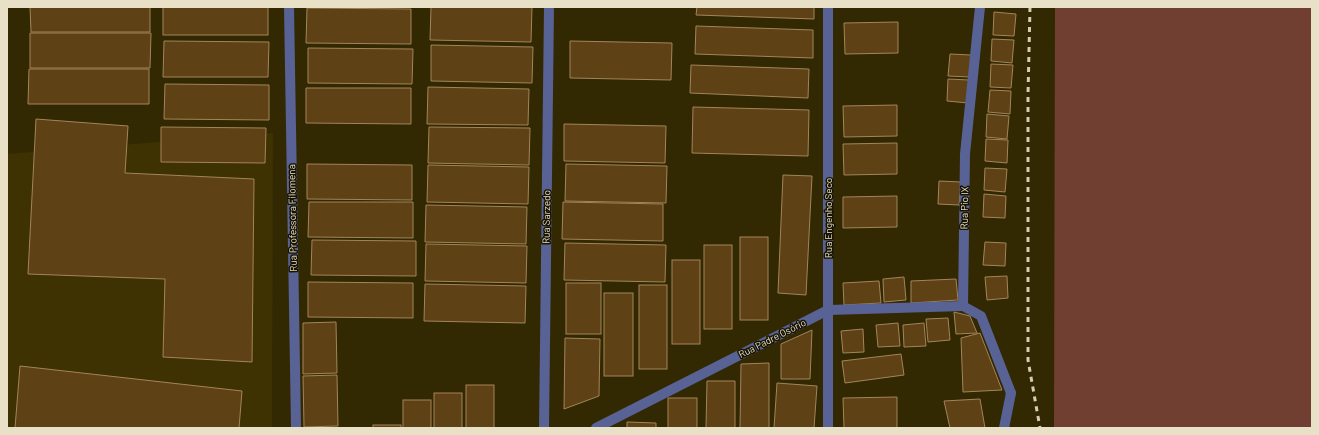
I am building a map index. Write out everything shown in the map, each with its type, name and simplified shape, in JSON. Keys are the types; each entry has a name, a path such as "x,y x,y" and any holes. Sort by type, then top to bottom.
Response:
{"street":[{"name":"Rua Professora Filomena","path":"289,7 296,428"},
{"name":"Rua Sarzedo","path":"544,428 549,7"},
{"name":"Rua Engenho Seco","path":"828,7 828,428"},
{"name":"Rua Pio IX","path":"963,306 965,154 980,7"},
{"name":"Rua Padre Osório","path":"596,428 828,310 963,306"},
{"path":"963,306 981,316 1011,393 1004,428"}],"shaded area":[{"path":"1055,7 1312,7 1312,428 1054,428"},
{"path":"273,133 272,428 7,428 7,154"}],"building":[{"path":"30,7 150,7 150,32 31,32"},
{"path":"163,7 268,7 268,35 163,35"},
{"path":"431,7 532,7 531,42 430,40"},
{"path":"697,7 814,7 814,19 696,15"},
{"path":"307,8 411,9 411,44 306,43"},
{"path":"994,12 1016,14 1014,36 993,35"},
{"path":"898,22 898,53 845,54 844,23"},
{"path":"696,26 813,30 813,58 695,54"},
{"path":"30,33 151,33 150,68 30,68"},
{"path":"992,39 1014,40 1012,63 991,61"},
{"path":"164,41 269,42 268,77 163,77"},
{"path":"570,41 672,43 671,80 570,78"},
{"path":"431,45 533,47 532,83 431,81"},
{"path":"308,48 413,49 412,84 308,83"},
{"path":"950,54 971,55 970,77 948,76"},
{"path":"991,64 1013,65 1011,88 990,87"},
{"path":"691,65 809,69 808,98 690,93"},
{"path":"29,69 149,69 149,104 28,104"},
{"path":"948,79 969,80 968,103 947,101"},
{"path":"165,84 269,85 269,120 164,119"},
{"path":"428,87 529,89 528,125 427,124"},
{"path":"306,88 411,88 411,124 306,123"},
{"path":"990,90 1011,91 1010,114 988,112"},
{"path":"897,105 897,136 844,137 843,106"},
{"path":"693,107 809,110 808,156 692,153"},
{"path":"987,114 1009,116 1007,139 986,137"},
{"path":"36,119 128,126 125,173 254,179 252,362 163,357 165,279 28,274"},
{"path":"564,124 666,126 665,163 564,161"},
{"path":"161,127 266,128 265,163 161,162"},
{"path":"429,127 530,128 529,165 428,163"},
{"path":"986,139 1008,140 1007,163 985,161"},
{"path":"897,143 897,174 844,175 843,144"},
{"path":"307,164 412,165 412,200 307,199"},
{"path":"566,164 667,166 666,203 565,201"},
{"path":"428,165 529,167 528,204 427,202"},
{"path":"985,168 1007,169 1005,192 984,190"},
{"path":"783,175 812,176 806,295 778,293"},
{"path":"939,181 961,182 959,205 938,204"},
{"path":"984,194 1006,196 1005,218 983,217"},
{"path":"897,196 897,227 843,228 843,197"},
{"path":"309,202 413,202 413,238 308,237"},
{"path":"563,202 663,204 663,241 562,239"},
{"path":"426,205 527,207 526,244 425,242"},
{"path":"740,237 768,237 768,320 740,320"},
{"path":"312,240 416,241 416,276 311,275"},
{"path":"985,242 1006,243 1005,266 983,265"},
{"path":"565,243 666,245 665,282 564,280"},
{"path":"426,244 527,246 526,283 425,281"},
{"path":"704,245 732,245 732,329 704,329"},
{"path":"672,260 700,260 700,344 672,344"},
{"path":"1007,276 1008,298 987,300 985,277"},
{"path":"904,277 906,300 884,302 883,279"},
{"path":"956,279 958,300 911,303 911,281"},
{"path":"879,281 881,303 844,305 843,283"},
{"path":"308,282 413,283 413,318 308,317"},
{"path":"566,283 601,283 601,334 566,334"},
{"path":"425,284 526,286 525,323 424,321"},
{"path":"639,285 667,285 667,369 639,369"},
{"path":"604,293 633,293 633,376 604,376"},
{"path":"954,312 970,316 977,333 956,334"},
{"path":"948,318 950,340 928,342 926,319"},
{"path":"336,322 337,373 303,374 303,323"},
{"path":"898,323 900,346 878,347 876,325"},
{"path":"924,323 926,346 904,347 903,325"},
{"path":"863,329 864,352 843,353 841,331"},
{"path":"812,330 810,379 781,379 781,344"},
{"path":"980,333 1002,390 963,392 961,338"},
{"path":"565,338 600,339 599,396 564,409"},
{"path":"901,354 904,375 845,383 842,361"},
{"path":"769,363 769,428 740,428 741,364"},
{"path":"20,366 242,391 239,428 15,428"},
{"path":"337,375 338,426 304,427 303,376"},
{"path":"707,381 735,381 735,428 706,428"},
{"path":"777,383 817,386 814,428 774,428"},
{"path":"466,385 494,385 494,428 466,428"},
{"path":"434,393 462,393 462,428 434,428"},
{"path":"897,397 897,428 844,428 843,398"},
{"path":"668,398 697,398 697,428 668,428"},
{"path":"980,399 985,428 950,428 944,401"},
{"path":"403,400 431,400 431,428 403,428"},
{"path":"627,422 656,423 656,428 627,428"},
{"path":"373,425 401,425 401,428 373,428"}],"railway":[{"path":"1030,7 1028,95 1028,360 1040,428"}]}
